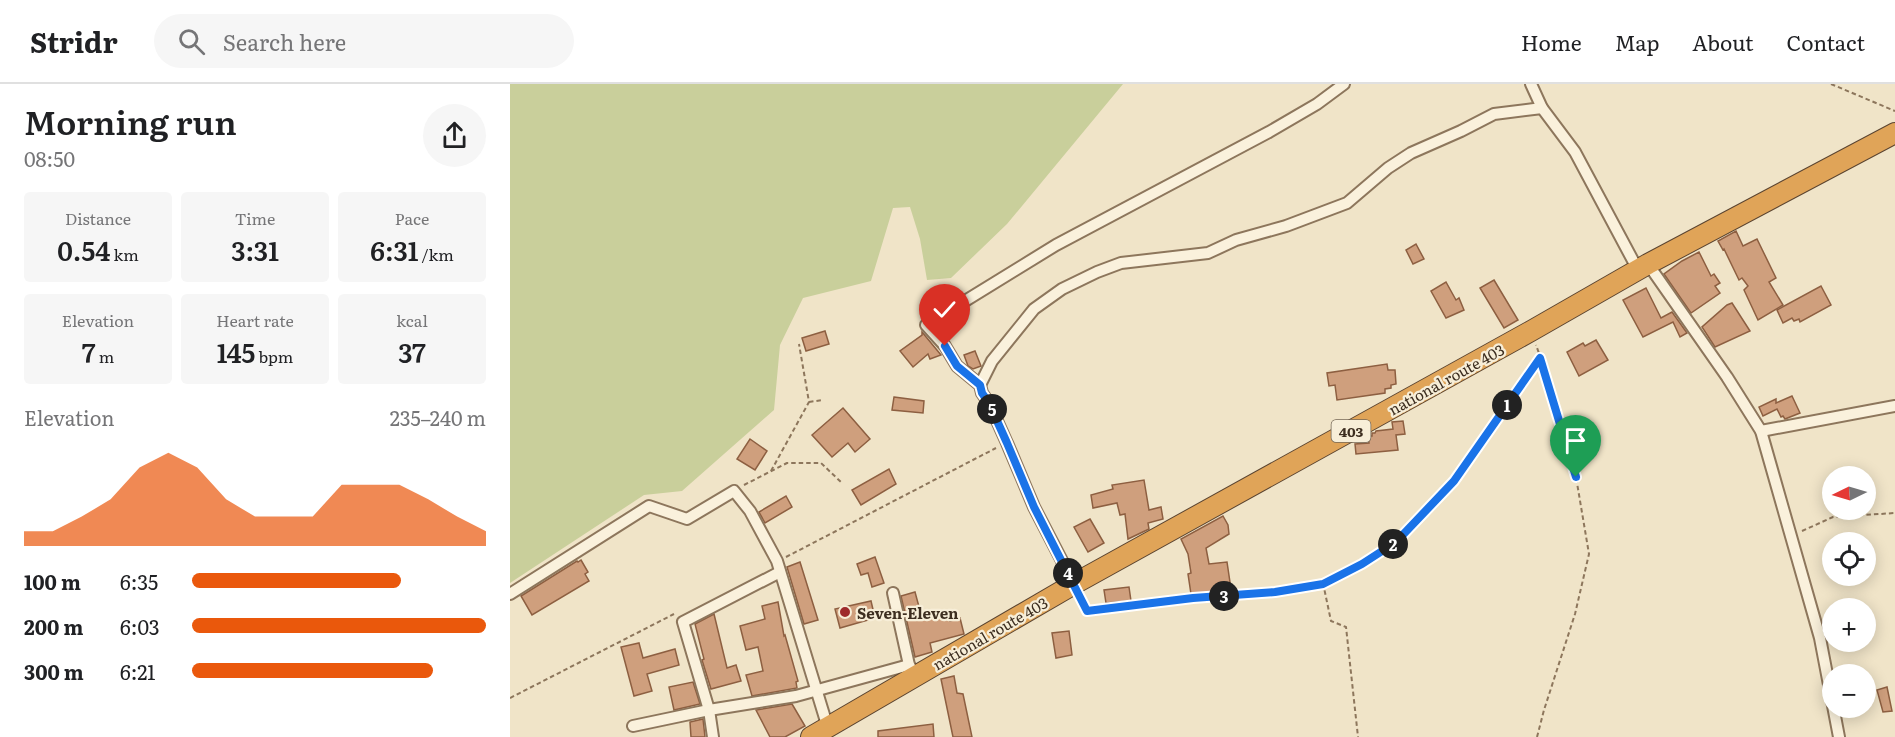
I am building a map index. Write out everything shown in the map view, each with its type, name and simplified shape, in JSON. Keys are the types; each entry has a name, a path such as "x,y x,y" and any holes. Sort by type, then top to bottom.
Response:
{"highway":[{"name":"national route 403","path":"820,732 913,671 1074,584 1643,267 1895,133"}],"street":[{"path":"1074,584 1034,507 980,385 957,366 945,346 926,325 1056,245 1269,132 1317,104 1344,84"},
{"path":"1531,84 1542,108 1575,152 1643,267 1727,377 1761,431 1820,638 1839,737"},
{"path":"980,385 992,361 1034,309 1062,289 1121,263 1208,253 1236,240 1286,226 1347,203 1388,168 1411,153 1494,114 1542,108"},
{"path":"1761,431 1895,406"},
{"path":"510,594 649,506 687,519 734,491 750,511 777,561 816,690 820,732"},
{"path":"714,737 709,710 683,622 780,572"},
{"path":"633,726 709,710 796,696 913,671 893,593"}],"path":[{"path":"1831,84 1895,111"},
{"path":"1531,331 1576,477 1588,554 1575,614 1544,710 1538,737"},
{"path":"771,471 809,402 799,344"},
{"path":"1074,584 1087,611 1193,598 1275,592 1323,584 1362,564 1396,542 1454,481 1540,358"},
{"path":"809,402 823,400"},
{"path":"734,491 787,463 821,463 842,483"},
{"path":"1791,536 1833,517 1895,513"},
{"path":"1323,584 1331,621 1346,627 1358,737"}],"green space":[{"path":"510,84 1123,84 1007,224 951,278 927,280 920,239 910,207 893,208 871,281 803,298 780,345 774,410 682,491 644,495 510,583"}],"building":[{"path":"1736,231 1743,246 1757,239 1776,278 1769,282 1783,305 1758,320 1744,290 1748,286 1742,278 1739,280 1718,241"},
{"path":"1416,244 1424,259 1413,264 1406,250"},
{"path":"1699,252 1711,276 1714,274 1720,283 1715,286 1720,293 1691,313 1664,274"},
{"path":"1494,280 1518,320 1504,328 1480,288"},
{"path":"1446,282 1456,300 1459,298 1464,310 1446,318 1431,291"},
{"path":"1821,286 1831,305 1800,322 1799,319 1794,321 1792,318 1783,323 1777,310"},
{"path":"1646,288 1661,318 1672,312 1687,333 1680,337 1673,322 1643,337 1623,300"},
{"path":"1732,303 1750,331 1715,347 1702,327"},
{"path":"825,331 829,344 806,351 802,338"},
{"path":"922,332 941,355 930,359 928,354 913,367 900,351 922,335"},
{"path":"1596,340 1608,360 1579,376 1567,352 1583,343 1585,346"},
{"path":"975,351 981,366 973,369 968,366 964,355"},
{"path":"1387,364 1388,370 1395,370 1396,384 1385,389 1385,393 1337,400 1335,385 1329,386 1327,373"},
{"path":"1792,396 1800,413 1785,419 1781,417 1777,409 1763,416 1759,407 1776,399 1776,403"},
{"path":"894,397 924,401 923,413 892,410"},
{"path":"843,408 870,439 855,452 848,443 832,457 812,435"},
{"path":"1403,421 1405,434 1396,435 1398,450 1356,454 1355,444 1369,443 1368,436 1372,436 1372,433 1393,429 1392,422"},
{"path":"750,439 767,451 755,470 737,459"},
{"path":"889,469 896,484 861,505 852,490"},
{"path":"1144,480 1149,510 1161,507 1163,519 1148,523 1149,529 1128,539 1125,514 1120,515 1117,503 1093,508 1091,495 1113,489 1112,485"},
{"path":"786,496 792,507 765,523 759,512"},
{"path":"1223,516 1228,525 1229,534 1206,548 1209,564 1227,562 1231,589 1219,591 1219,593 1191,594 1188,554 1181,539"},
{"path":"1090,519 1104,543 1088,552 1074,527"},
{"path":"875,557 884,583 872,587 868,573 861,575 857,564"},
{"path":"581,560 588,572 585,574 589,581 532,615 521,596"},
{"path":"800,562 818,620 804,624 787,567"},
{"path":"1129,587 1131,601 1106,603 1104,590"},
{"path":"915,592 922,618 947,612 950,621 960,618 964,634 930,643 932,652 915,657 901,596"},
{"path":"871,601 875,618 840,628 835,609"},
{"path":"778,602 784,636 798,681 796,682 797,688 752,696 746,675 763,671 758,647 746,650 740,626 765,619 762,606"},
{"path":"714,614 727,668 736,665 741,681 711,689 702,660 704,659 695,624"},
{"path":"1069,631 1072,655 1056,658 1052,633"},
{"path":"639,643 643,658 675,649 679,665 647,674 652,691 634,696 621,647"},
{"path":"954,676 957,693 963,694 972,737 953,737 941,679"},
{"path":"693,682 700,704 674,710 669,687"},
{"path":"1887,687 1892,711 1883,712 1877,690"},
{"path":"792,704 805,726 785,737 770,737 756,710"},
{"path":"703,719 705,737 691,737 690,722"},
{"path":"933,724 934,737 878,737 878,731"}],"place":[{"name":"Seven-Eleven","path":"845,612"}],"route":[{"path":"945,346 957,366 980,385 1034,507 1087,611 1193,598 1275,592 1323,584 1362,564 1396,542 1454,481 1540,358 1576,477"}]}
